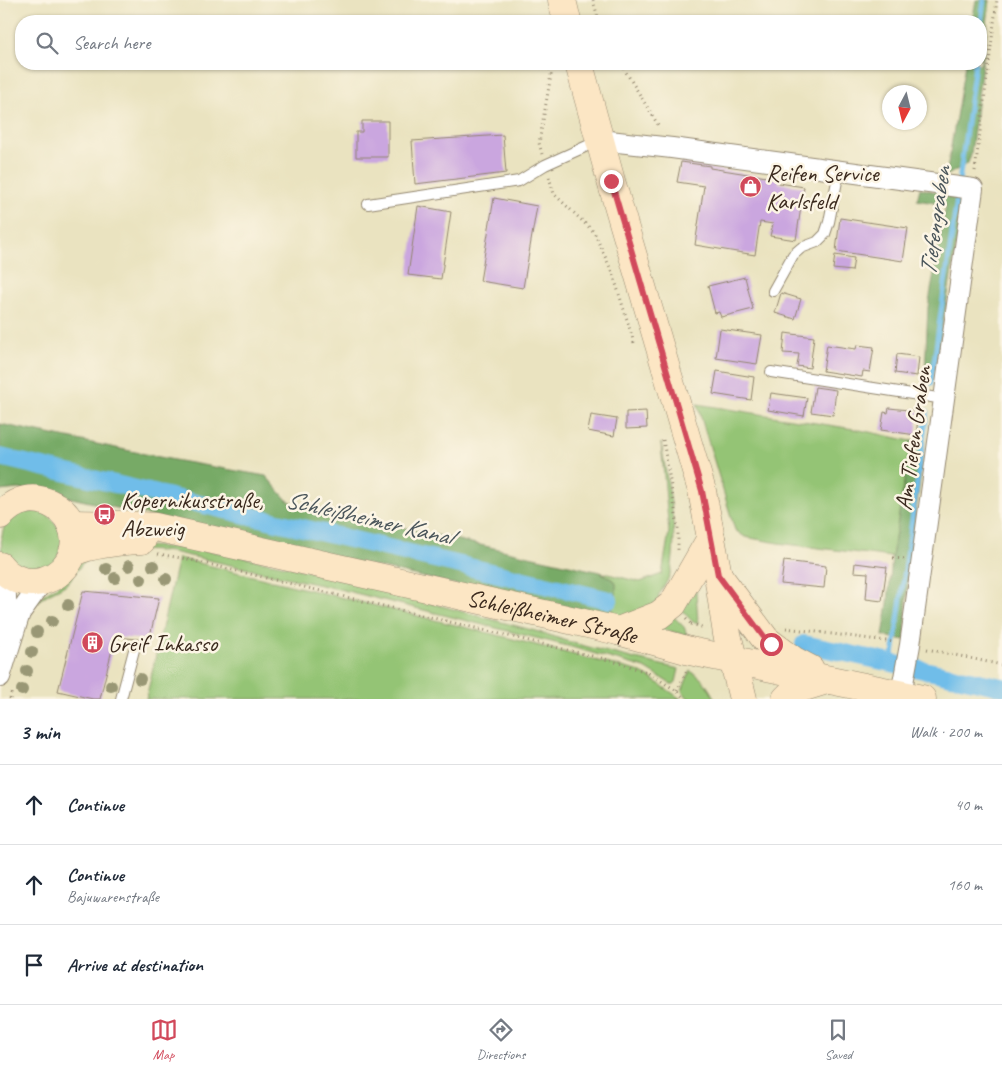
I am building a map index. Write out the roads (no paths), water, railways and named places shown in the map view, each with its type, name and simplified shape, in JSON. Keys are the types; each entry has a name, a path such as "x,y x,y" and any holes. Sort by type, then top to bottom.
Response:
{"main road":[{"path":"562,0 566,15"},
{"path":"581,70 702,491 726,627 743,699"},
{"path":"1,568 15,578 29,582 43,581 56,575 67,565 73,552 74,538 71,524 64,514 55,506 44,501 32,499 20,501 3,508"},
{"name":"Schleißheimer Straße","path":"71,524 146,526 183,533 618,631 676,648 911,697"},
{"name":"Schleißheimer Straße","path":"73,552 85,547 183,533"},
{"path":"618,631 659,615 673,604 711,538"},
{"path":"718,575 766,640 793,660 829,680"},
{"path":"786,699 796,690 829,680"}],"street":[{"path":"600,140 839,171"},
{"name":"Am Tiefen Graben","path":"839,171 973,189 910,645 911,697"},
{"path":"0,664 6,615 6,586 1,568"},
{"path":"0,677 20,613 43,581"}],"lane":[{"path":"368,204 519,181 545,165 600,140"},
{"path":"773,291 793,255 802,248 817,242 825,234 839,171"},
{"path":"772,372 944,399"},
{"path":"121,699 134,650"}],"waterway":[{"name":"Tiefengraben","path":"982,15 984,0"},
{"name":"Tiefengraben","path":"959,182 974,70"},
{"name":"Tiefengraben","path":"931,383 958,191"},
{"name":"Tiefengraben","path":"892,663 927,411"},
{"name":"Schleißheimer Kanal","path":"0,457 609,600"},
{"name":"Schleißheimer Kanal","path":"804,644 1002,687"}],"place":[{"name":"Reifen Service Karlsfeld","path":"750,187"},
{"name":"Kopernikusstraße, Abzweig","path":"105,514"},
{"name":"Greif Inkasso","path":"92,643"}]}
